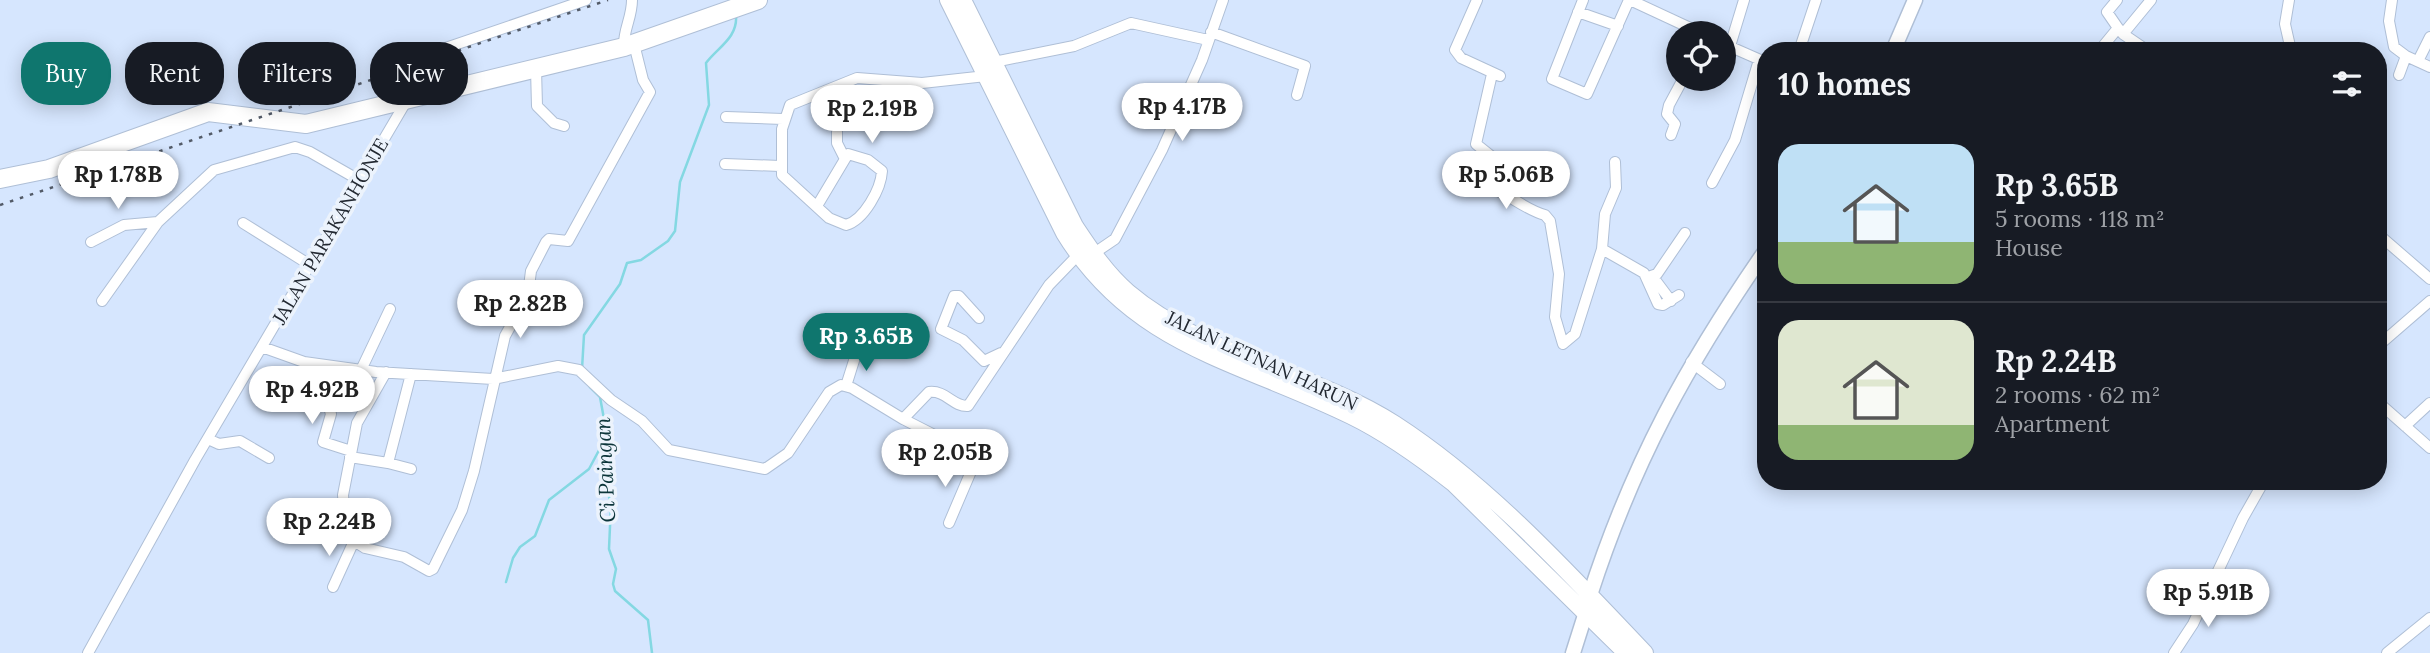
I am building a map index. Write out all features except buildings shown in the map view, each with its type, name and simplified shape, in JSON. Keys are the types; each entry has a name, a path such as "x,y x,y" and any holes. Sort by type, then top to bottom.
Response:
{"highway":[{"path":"468,85 629,46 743,6"},
{"path":"0,179 49,169 208,112 306,124 386,105"}],"main road":[{"name":"JALAN LETNAN HARUN","path":"948,0 990,69 1085,255 1149,308 1392,422 1590,595 1645,653"},
{"name":"JALAN LETNAN HARUN","path":"964,0 990,69"},
{"name":"JALAN LETNAN HARUN","path":"1437,462 1626,653"}],"street":[{"path":"463,42 586,0"},
{"path":"386,372 361,414 342,504 354,541 365,548 404,558 424,570 433,569 462,510 474,471 505,336 528,294 531,271 549,239 568,242 650,92 623,34 632,13 632,0"},
{"path":"903,419 929,392 940,392 959,405 968,406 1049,285 1085,255 1118,233 1162,150 1223,0"},
{"path":"1477,0 1455,50 1461,58 1496,75 1476,144 1491,156 1493,189 1523,203 1533,212 1545,215 1550,221 1560,281 1555,317 1563,344 1573,338 1578,326 1602,249 1605,214 1616,188 1615,162"},
{"path":"1583,0 1552,79 1584,94 1591,91 1629,0 1675,21"},
{"path":"1736,21 1744,0"},
{"path":"1802,42 1816,0"},
{"path":"1897,42 1915,0"},
{"path":"2117,0 2107,15 2121,31 2136,42"},
{"path":"2109,42 2151,0"},
{"path":"2289,0 2285,24 2289,42"},
{"path":"2392,0 2391,39 2397,51 2430,66"},
{"path":"1578,12 1618,26"},
{"path":"817,206 844,157 854,154 882,171 882,179 858,219 846,225 834,222 787,181 780,166 783,119 795,102 857,78 922,83 990,69 1074,46 1131,23 1210,36 1305,66 1297,95"},
{"path":"2418,61 2430,37"},
{"path":"1736,49 1757,58"},
{"path":"2399,75 2406,56"},
{"path":"536,69 537,106 554,122 564,126"},
{"path":"1712,183 1735,140 1757,78"},
{"path":"1671,135 1675,124 1667,114 1677,91"},
{"name":"JALAN PARAKANHONJE","path":"88,653 208,439 404,105"},
{"path":"726,117 783,119"},
{"path":"837,132 837,142 844,157"},
{"path":"102,301 158,222 214,170 287,149 310,152 359,180"},
{"path":"724,164 780,166"},
{"path":"92,242 124,225 158,222"},
{"path":"243,223 310,265"},
{"path":"1651,277 1685,233"},
{"path":"2387,242 2430,279"},
{"path":"1602,249 1636,266 1675,298"},
{"path":"1590,595 1650,438 1691,362 1757,263"},
{"path":"979,318 956,296 941,329 950,337 963,340 984,360 1002,353"},
{"path":"2387,338 2430,301"},
{"path":"361,370 390,309"},
{"path":"262,347 304,362 338,368 411,374 493,379 558,366 582,371 611,400 642,421 663,446 756,470 765,469 780,461 829,392 846,386 956,446 975,462 948,523"},
{"path":"846,386 858,351"},
{"path":"1691,362 1720,384"},
{"path":"338,368 327,401 331,414 320,446 411,469"},
{"path":"388,463 411,374"},
{"path":"2405,426 2430,403"},
{"path":"2387,410 2430,448"},
{"path":"208,439 219,444 240,441 269,458"},
{"path":"2174,653 2193,624 2259,490"},
{"path":"333,587 354,541"},
{"path":"1573,653 1586,612"},
{"path":"2387,653 2430,618"}],"waterway":[{"name":"Ci Paingan","path":"582,369 584,335 620,284 627,263 641,260 668,241 675,231 680,182 709,105 706,63 731,36 736,15"},
{"name":"Ci Paingan","path":"590,387 600,397 606,430 605,483 611,504 609,549 616,569 613,584 615,591 648,620 652,653"},
{"path":"506,582 513,558 520,547 535,536 549,500 589,469 606,437"}],"railway":[{"path":"0,205 608,0"}]}
